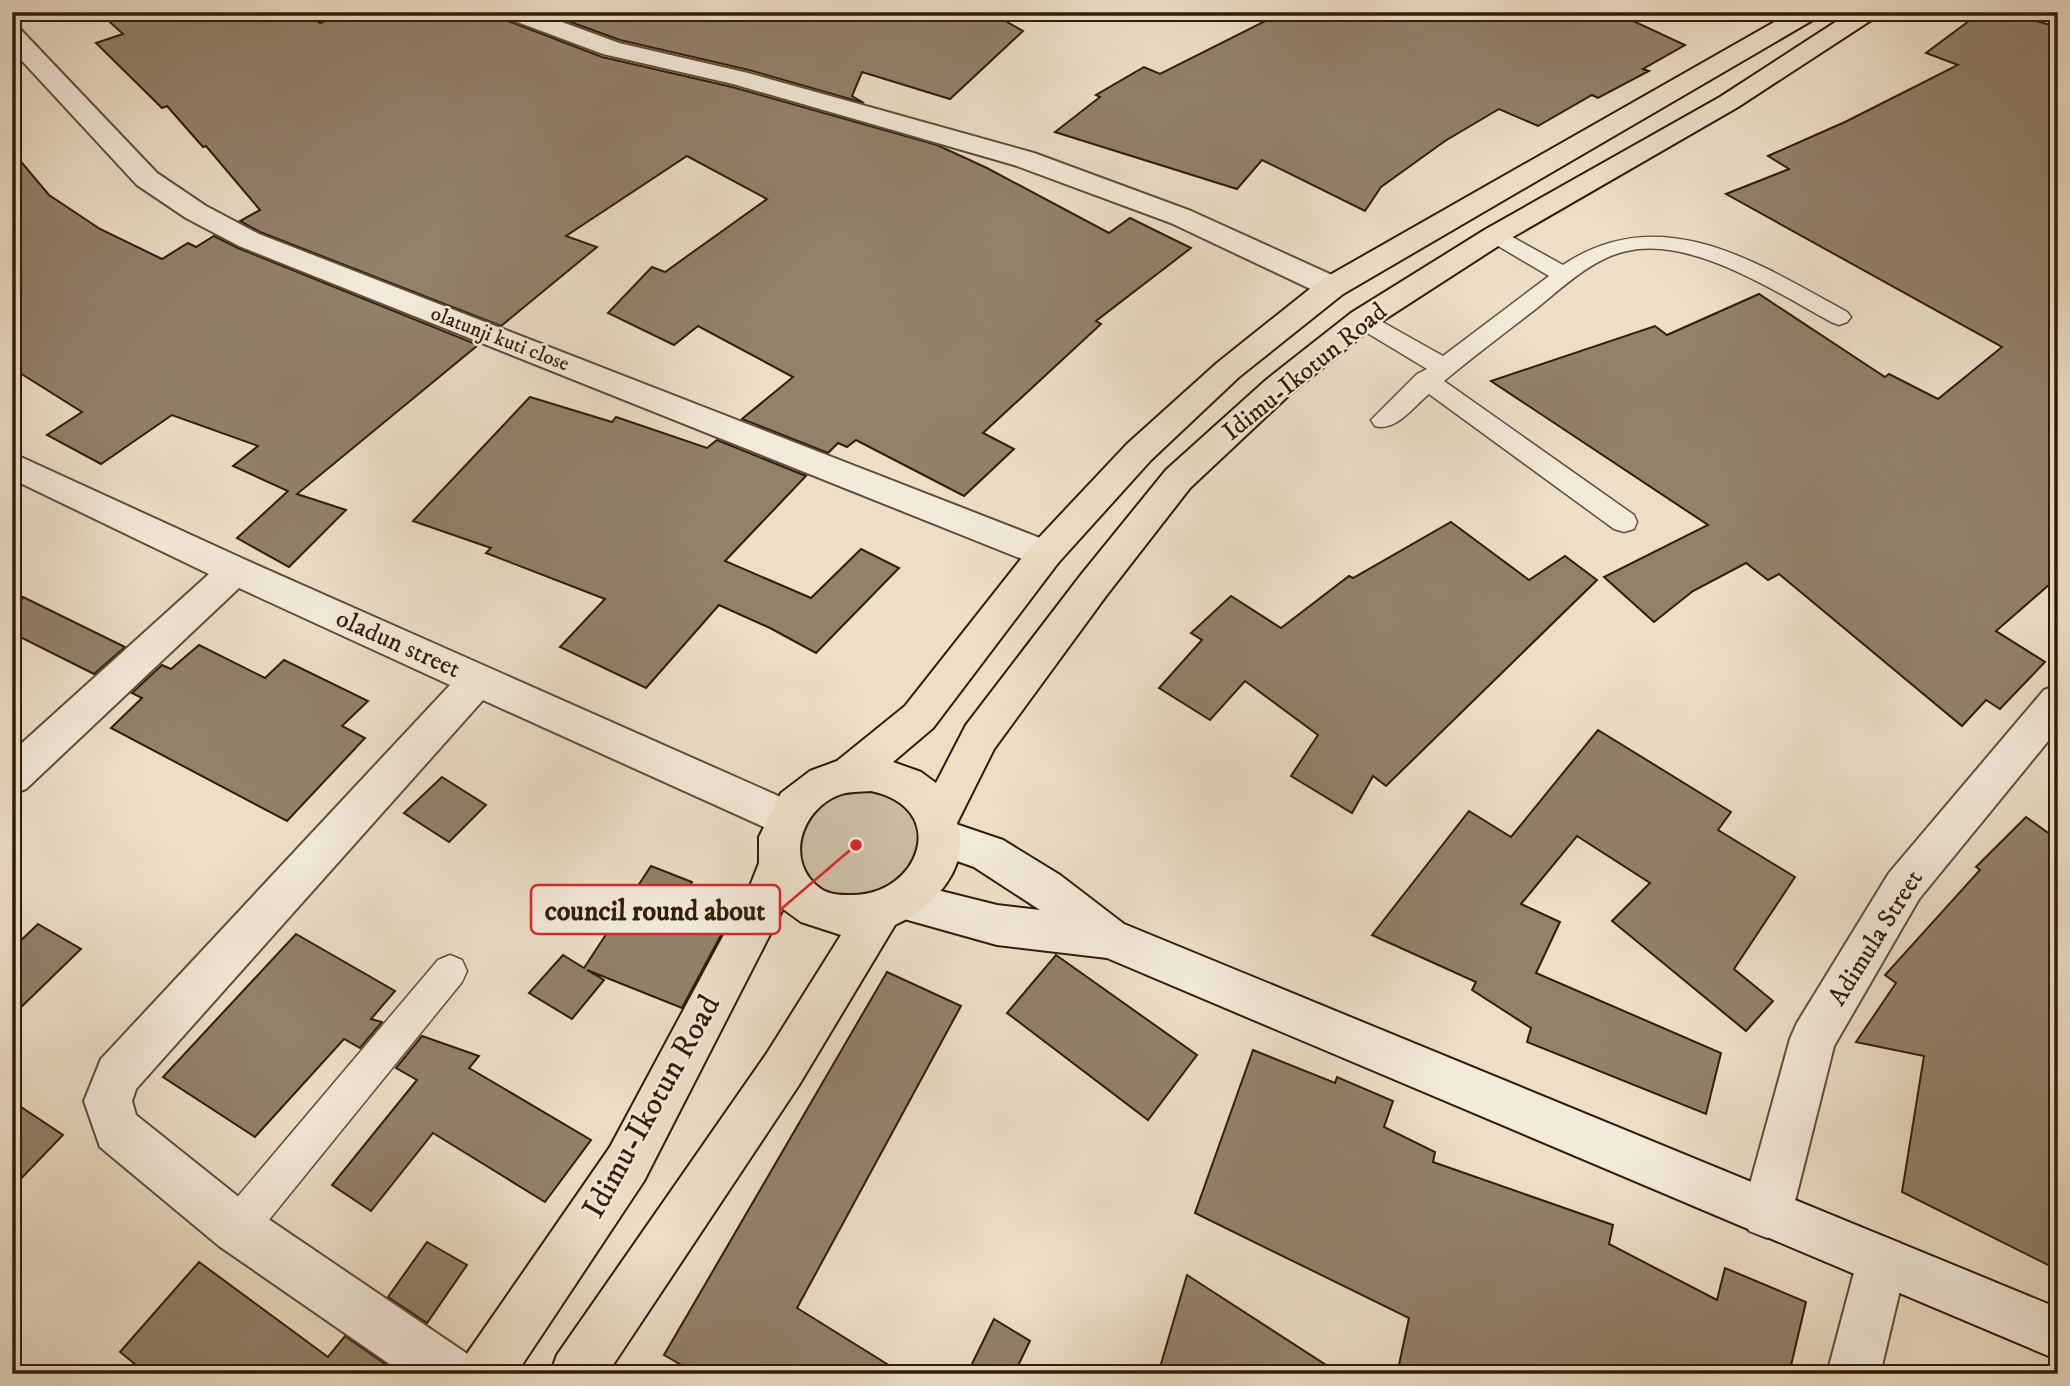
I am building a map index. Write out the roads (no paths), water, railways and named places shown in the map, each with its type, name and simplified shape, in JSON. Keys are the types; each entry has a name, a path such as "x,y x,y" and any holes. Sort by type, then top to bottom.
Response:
{"main road":[{"name":"Idimu-Ikotun Road","path":"848,776 919,717 1045,554 1139,452 1228,370 1332,287 1810,12"},
{"name":"Idimu-Ikotun Road","path":"939,828 980,737 1093,586 1178,479 1277,388 1362,320 1496,235 1730,102 1868,12"},
{"path":"591,1367 783,1069 892,907 932,872 939,828 928,802 913,788 893,779 871,774 848,776 823,783 802,799 786,819 778,842 779,866 788,887 804,902 827,914 853,917 892,907"},
{"name":"Idimu-Ikotun Road","path":"485,1374 627,1164 769,893 779,866"}],"street":[{"path":"512,12 612,49 739,78 1024,159 1181,217 1332,287"},
{"name":"olatunji kuti close","path":"12,35 147,179 195,212 249,240 1045,554"},
{"name":"oladun street","path":"12,465 235,571 786,819"},
{"path":"12,777 235,571"},
{"path":"450,1374 237,1228 117,1130 108,1101 117,1075 478,680"},
{"name":"Adimula Street","path":"1767,1213 1813,1039 1904,886 2058,701"},
{"path":"939,828 988,853 1045,889 1109,938 2058,1334"},
{"path":"892,907 997,925 1109,938"},
{"path":"1853,1374 1882,1261"}],"lane":[{"path":"1496,235 1564,275"},
{"path":"1384,420 1434,374 1564,275 1609,249 1630,243 1660,243 1693,249 1774,282 1839,317"},
{"path":"1362,320 1624,522"},
{"path":"237,1228 450,971"}],"place":[{"name":"council round about","path":"856,845"}]}
